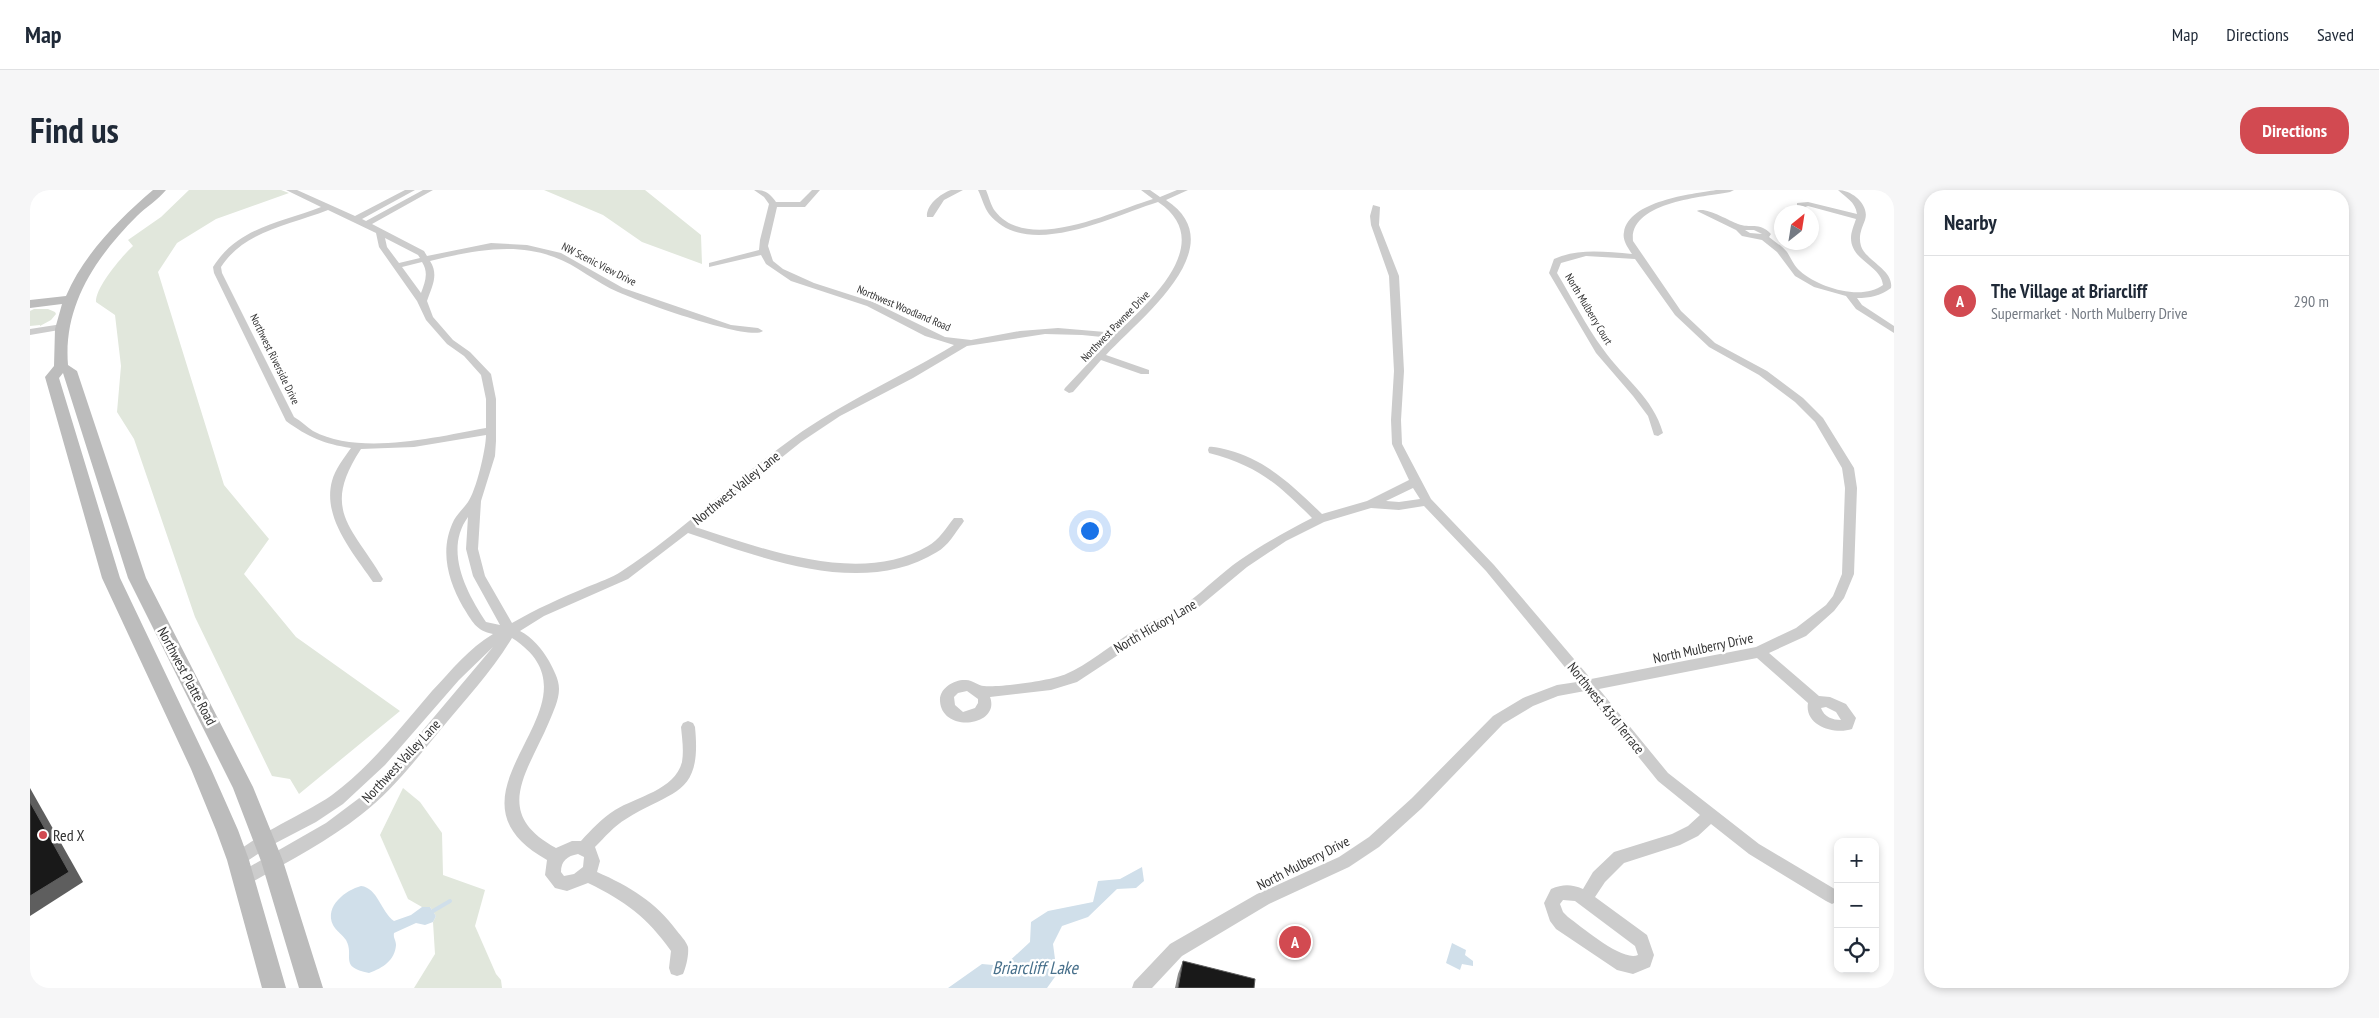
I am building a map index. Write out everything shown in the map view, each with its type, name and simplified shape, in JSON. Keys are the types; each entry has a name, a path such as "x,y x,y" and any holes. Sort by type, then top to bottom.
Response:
{"main road":[{"name":"Northwest Platte Road","path":"160,190 120,230 86,270 71,299 62,327 60,341 61,367 52,377 111,578 145,654 202,769 238,860 274,988"},
{"path":"30,304 71,299"},
{"name":"Northwest Platte Road","path":"61,367 70,371 137,578 220,738 243,787 272,861 311,988"}],"street":[{"path":"290,190 356,219 420,253 431,269 430,281 422,301"},
{"path":"356,219 412,190"},
{"path":"366,224 429,190"},
{"path":"712,265 763,252 773,204 767,195 758,190"},
{"path":"773,204 802,205 816,190"},
{"path":"930,215 941,197 959,190"},
{"path":"982,190 991,211 1000,220 1015,228 1042,236 1071,230 1184,190"},
{"name":"Northwest Pawnee Drive","path":"1069,390 1119,336 1148,310 1167,287 1187,248 1187,234 1183,221 1160,198 1145,190"},
{"name":"North Mulberry Drive","path":"1140,988 1176,950 1264,900 1344,862 1374,842 1418,803 1498,720 1528,702 1557,691 1706,664 1759,652 1801,632 1830,608 1838,598 1848,574 1851,488 1848,468 1824,427 1813,413 1763,373 1712,345 1678,313 1638,257 1628,236 1630,227 1640,213 1665,202 1730,190"},
{"path":"1702,211 1740,228 1749,226 1760,229 1767,234 1763,238 1783,252 1796,272 1802,277 1825,288 1849,294 1870,295 1885,289 1888,282 1858,250 1854,237 1860,222 1858,204 1842,190"},
{"path":"1819,206 1860,222"},
{"name":"Northwest Riverside Drive","path":"328,207 261,231 240,241 223,256 217,267 218,273 290,419 300,428 313,435 358,445 421,442 491,431"},
{"path":"1376,207 1374,221 1393,263 1398,362 1396,420 1398,444 1415,482"},
{"path":"1819,215 1860,222"},
{"path":"380,233 384,247 422,301 429,318 450,342 467,354 486,374 492,399 491,431 489,456 475,501 472,549 479,576 510,631 533,648 547,670 552,690 545,713 514,780 512,811 525,836 557,857"},
{"name":"NW Scenic View Drive","path":"396,266 492,246 527,248 558,255 620,290 730,328 758,331"},
{"name":"Northwest Woodland Road","path":"763,252 770,263 808,286 869,303 920,329 963,344 1020,334 1059,330 1119,336"},
{"name":"North Mulberry Court","path":"1638,257 1573,255 1557,261 1553,273 1599,351 1637,394 1653,416 1658,433"},
{"path":"1849,294 1859,307 1876,316 1894,330"},
{"path":"1870,295 1876,316"},
{"path":"30,332 62,327"},
{"name":"Northwest Valley Lane","path":"238,860 265,842 311,818 345,793 380,761 454,676 485,645 539,613 624,576 797,440 836,414 909,376 963,344"},
{"path":"1101,356 1145,372"},
{"path":"358,445 342,471 336,496 342,524 377,579"},
{"path":"1213,450 1247,459 1271,472 1320,519"},
{"name":"Northwest 43rd Terrace","path":"1415,482 1427,502 1490,568 1589,685 1663,778 1754,850 1832,896"},
{"name":"North Hickory Lane","path":"981,692 1051,685 1072,678 1142,632 1190,608 1242,564 1282,538 1320,519 1371,504 1415,482"},
{"path":"475,501 460,520 452,550 456,584 481,625 487,629 510,631"},
{"name":"North Hickory Lane","path":"1371,504 1399,506 1427,502"},
{"path":"686,528 796,560 862,569 903,563 919,557 943,540 958,521"},
{"name":"Northwest Valley Lane","path":"243,879 336,824 368,800 394,773 467,688 497,652 510,631"},
{"path":"1759,652 1816,702"},
{"path":"584,848 591,854 592,859 587,874 574,882 561,883 552,875 553,863 566,849 584,848 619,816 656,798 682,778 688,764 688,727"},
{"path":"1586,899 1599,877 1618,857 1675,840 1693,832 1710,816"},
{"path":"587,874 636,898 650,910 680,949 677,968"},
{"path":"1562,892 1575,893 1586,899 1642,941 1646,955 1640,965 1625,966 1617,962 1562,923 1553,909 1553,898 1562,892"}],"shaded area":[{"path":"189,190 281,190 289,193 216,219 177,243 158,272 224,485 269,539 244,574 296,637 400,711 299,794 290,779 272,776 195,617 134,439 117,412 121,366 115,315 96,302 104,281 116,264 133,246 128,240 161,217"},
{"path":"544,190 645,190 701,235 702,264 642,242 603,215"},
{"path":"34,309 48,309 56,314 51,320 40,326 30,326 30,311"},
{"path":"403,788 420,802 442,833 443,875 485,890 475,926 496,974 501,980 502,988 414,988 435,954 433,922 436,916 430,907 422,907 408,899 380,835"}],"water":[{"name":"Briarcliff Lake","path":"1142,867 1144,881 1136,888 1117,889 1088,917 1062,926 1053,944 1057,974 1047,988 948,988 982,964 1004,966 1030,942 1031,922 1048,911 1093,902 1098,881 1120,879"},
{"path":"361,886 372,891 394,921 411,915 422,907 430,907 436,916 433,922 425,925 416,923 394,933 396,945 391,959 379,969 369,973 359,971 350,964 346,940 334,927 331,918 331,911 338,900 349,891"},
{"path":"1452,943 1466,950 1465,955 1473,961 1473,966 1462,964 1460,970 1446,963"}],"building":[{"path":"30,802 69,872 30,896"},
{"path":"1183,961 1255,979 1254,988 1178,988"}],"waterway":[{"path":"433,911 450,901"}],"place":[{"name":"Red X","path":"43,835"},
{"name":"The Village at Briarcliff","path":"1295,942"}]}
